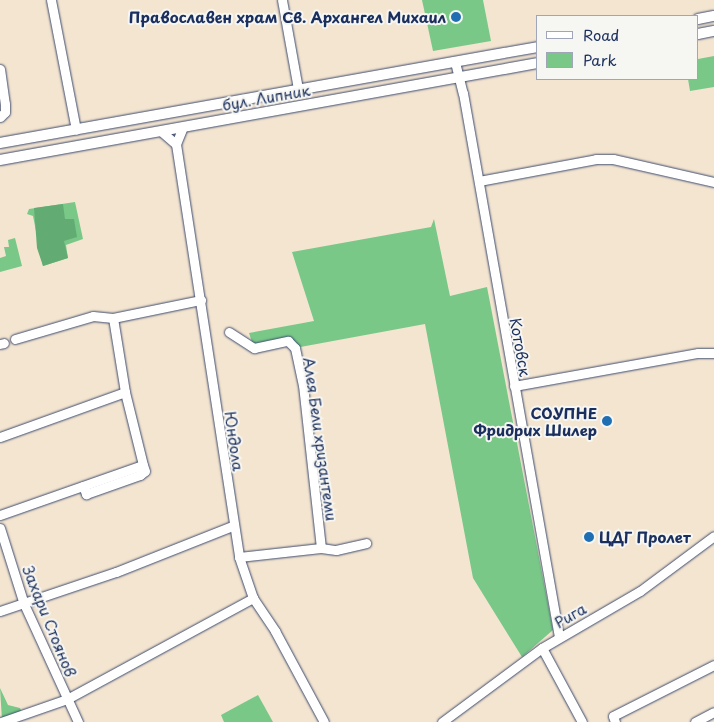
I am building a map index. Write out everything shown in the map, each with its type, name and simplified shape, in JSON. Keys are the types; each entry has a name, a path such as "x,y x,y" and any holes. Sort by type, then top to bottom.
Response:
{"main road":[{"path":"699,19 714,16"},
{"path":"699,34 714,31"},
{"name":"бул. Липник","path":"0,143 536,47"},
{"name":"бул. Липник","path":"0,160 536,63"}],"street":[{"path":"51,0 76,130"},
{"path":"282,0 298,89"},
{"name":"Котовск","path":"455,62 460,77 479,181 559,637"},
{"path":"0,69 5,104 5,112 0,117"},
{"path":"162,132 176,144 183,127"},
{"name":"Юндола","path":"176,144 201,300 232,526 239,558 253,598 279,639 324,722"},
{"path":"479,181 596,159 614,159 714,182"},
{"path":"15,339 93,316 113,318 201,300"},
{"path":"0,515 143,465 126,392 113,318"},
{"name":"Алея Бели хризантеми","path":"229,332 254,348 288,341 295,348 303,385 321,548"},
{"path":"514,386 698,353 714,353"},
{"path":"0,437 126,392"},
{"path":"0,611 24,604 232,526"},
{"name":"Захари Стоянов","path":"0,528 24,604 78,722"},
{"name":"Рига","path":"442,722 542,648 640,591 714,536"},
{"path":"239,558 321,548 336,550 366,543"},
{"path":"1,722 67,699 253,598"},
{"path":"542,648 582,722"},
{"path":"615,722 613,716 714,665"},
{"path":"694,722 714,712"}],"green space":[{"path":"422,0 483,0 491,41 433,51"},
{"path":"714,56 714,87 690,91 688,80 699,80 699,59"},
{"path":"75,202 83,239 66,245 68,258 43,266 33,216 27,214 29,209"},
{"path":"63,204 65,219 74,219 77,237 64,241 68,258 43,266 37,248 34,208"},
{"path":"434,219 450,296 487,287 553,630 522,657 473,578 425,324 295,348 288,341 254,348 249,333 314,321 292,252 431,227"},
{"path":"15,238 22,266 0,272 0,258 6,256 4,247 9,247 8,240"},
{"path":"0,688 8,705 20,708 22,713 2,720"},
{"path":"258,695 273,722 224,722 221,715"}],"place":[{"name":"Православен храм Св. Архангел Михаил","path":"456,17"},
{"name":"СОУПНЕ Фридрих Шилер","path":"607,421"},
{"name":"ЦДГ Пролет","path":"589,537"}]}
